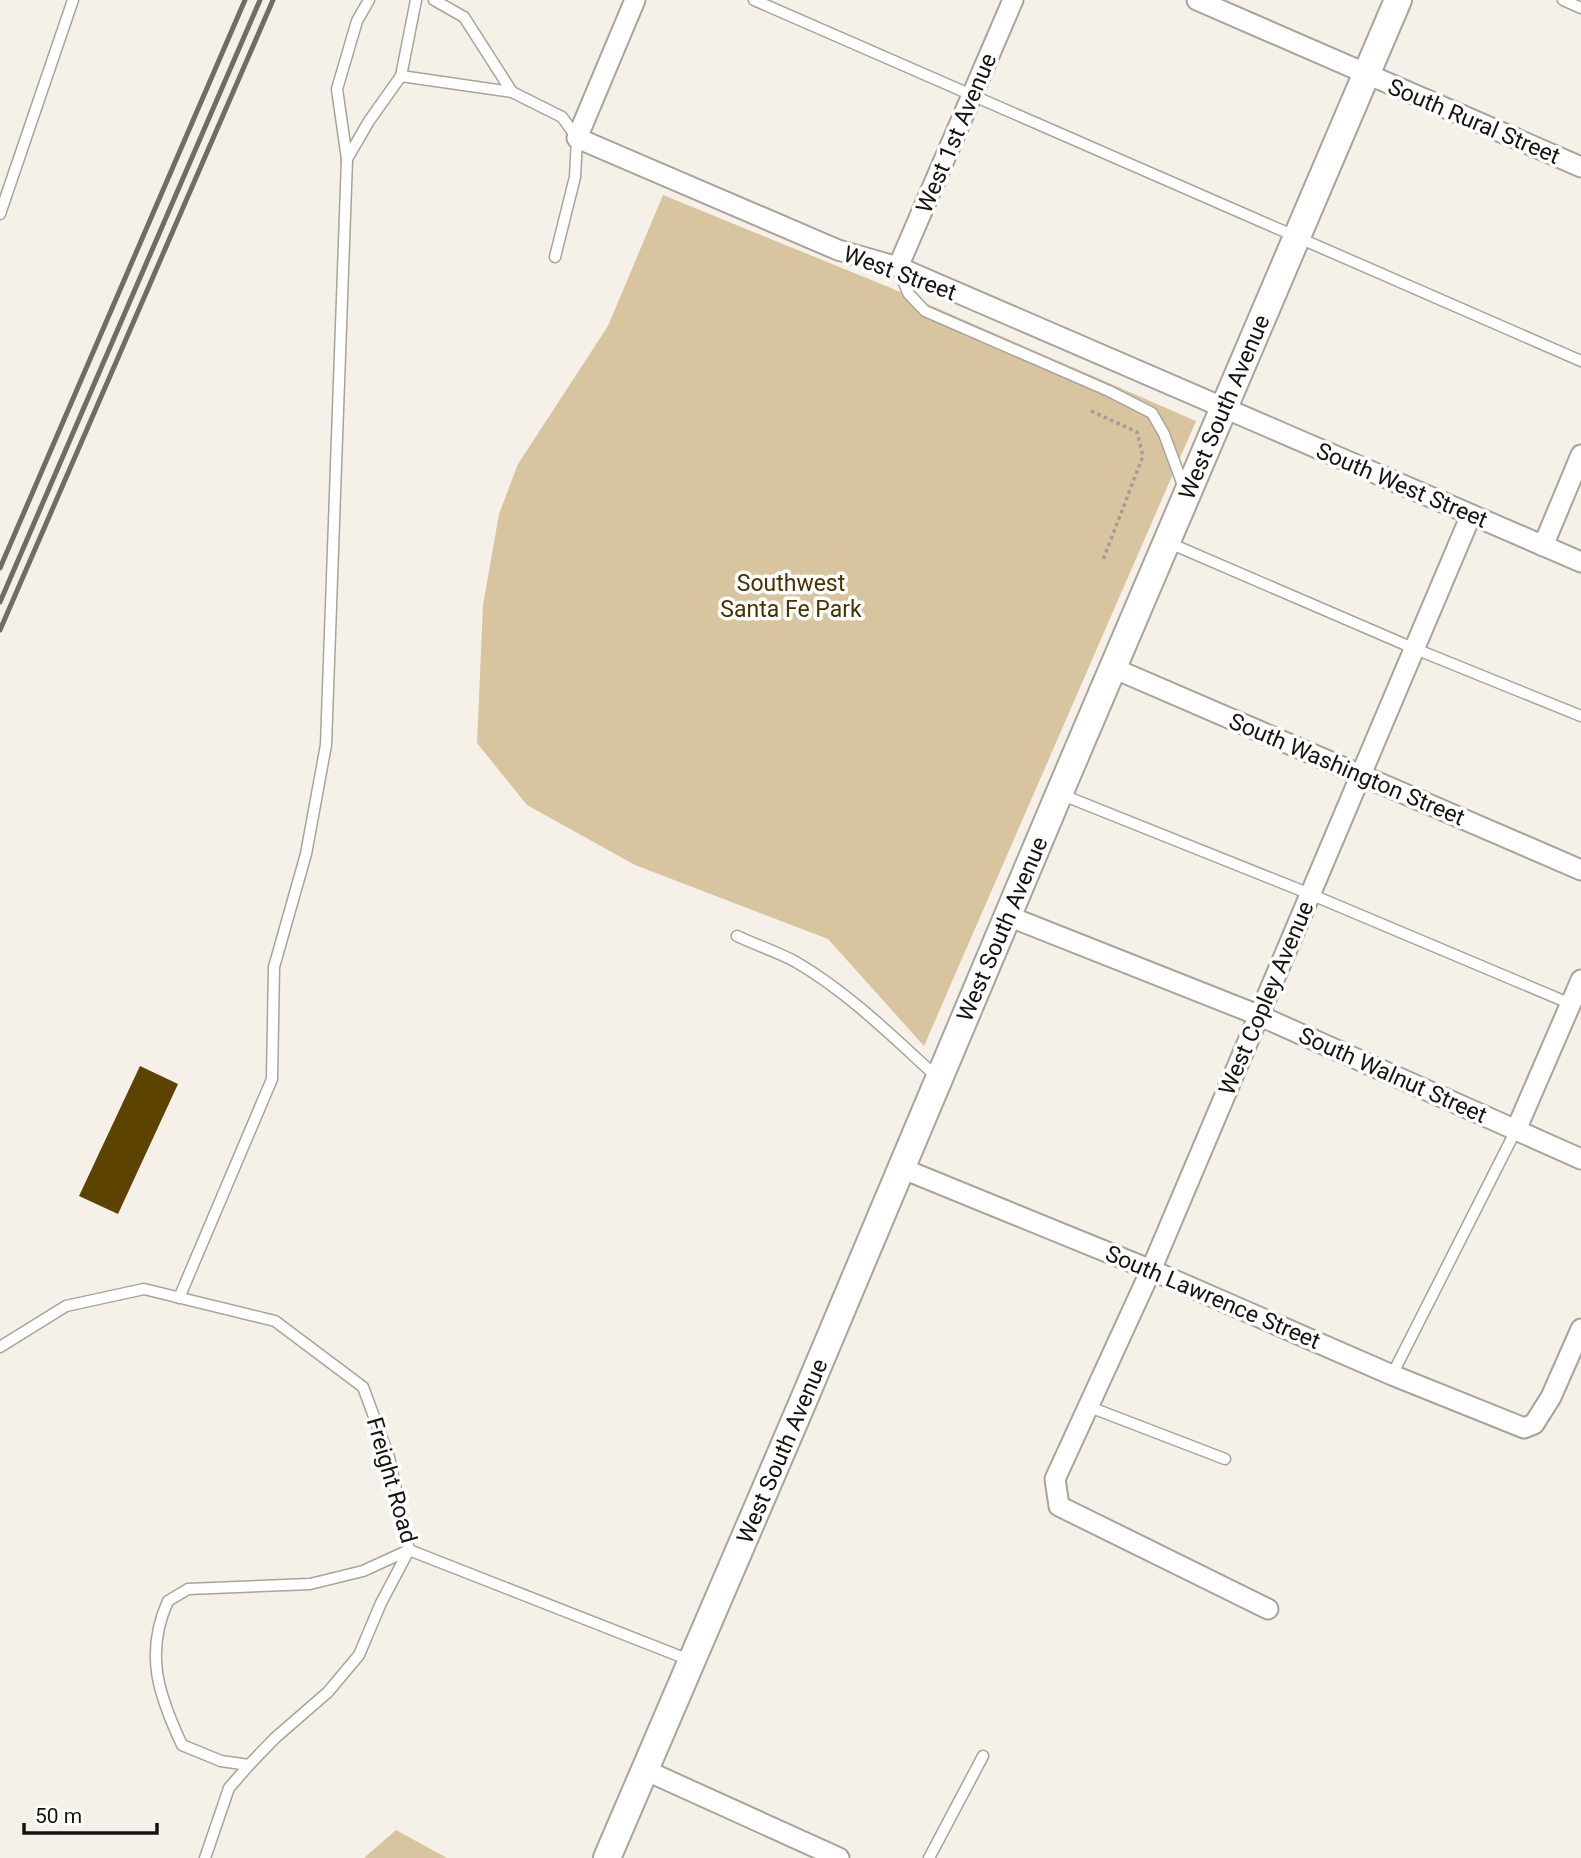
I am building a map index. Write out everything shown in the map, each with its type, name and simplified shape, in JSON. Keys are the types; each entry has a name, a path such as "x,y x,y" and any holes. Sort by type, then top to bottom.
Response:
{"main road":[{"name":"West South Avenue","path":"607,1858 1398,0"}],"street":[{"path":"577,138 635,0"},
{"name":"West 1st Avenue","path":"898,267 1013,0"},
{"name":"South Rural Street","path":"1197,0 1581,166"},
{"name":"West Street","path":"577,138 838,250 898,267 1224,408"},
{"name":"South West Street","path":"1224,408 1581,562"},
{"path":"1543,546 1581,455"},
{"name":"West Copley Avenue","path":"1268,1609 1059,1506 1055,1479 1151,1269 1471,515"},
{"name":"South Washington Street","path":"1113,668 1581,870"},
{"name":"South Walnut Street","path":"1008,916 1258,1015 1581,1159"},
{"path":"1516,1130 1581,980"},
{"name":"South Lawrence Street","path":"901,1168 1151,1269 1392,1376 1524,1428 1534,1424 1551,1397 1581,1329"},
{"path":"645,1770 839,1858"}],"lane":[{"path":"0,214 74,0"},
{"path":"179,1298 272,1079 274,967 306,854 326,746 347,159 337,89 357,22 369,0"},
{"path":"347,159 369,121 401,76 416,0"},
{"path":"434,0 464,17 512,92"},
{"path":"754,0 1581,361"},
{"path":"1563,0 1581,8"},
{"name":"West Street","path":"401,76 512,92 562,117 577,138"},
{"path":"555,257 575,177 577,138"},
{"path":"898,267 908,293 925,311 1109,391 1152,413 1164,434 1186,496"},
{"path":"1167,542 1413,648 1581,716"},
{"path":"1059,794 1310,894 1571,1004"},
{"path":"737,936 795,961 827,982 863,1009 939,1078"},
{"path":"1392,1376 1516,1130"},
{"name":"Freight Road","path":"0,1347 66,1306 144,1289 275,1321 363,1387 389,1457 409,1550 692,1662"},
{"path":"1087,1406 1225,1459"},
{"path":"249,1765 221,1760 182,1745 162,1697 157,1673 155,1644 168,1601 188,1589 310,1584 363,1571 409,1550"},
{"path":"205,1858 229,1787 275,1738 328,1692 359,1655 381,1603 409,1550"},
{"path":"929,1858 983,1756"}],"path":[{"path":"1091,411 1137,432 1143,456 1103,560"},
{"path":"1130,429 1138,427"}],"green space":[{"name":"Southwest Santa Fe Park","path":"663,195 891,288 1196,421 924,1046 828,939 635,865 527,805 477,743 483,605 499,514 518,464 608,326"},
{"path":"396,1830 447,1858 364,1858"}],"building":[{"path":"140,1066 178,1084 118,1214 79,1196"}],"railway":[{"path":"0,568 245,0"},
{"path":"0,602 260,0"},
{"path":"0,630 273,0"}]}
